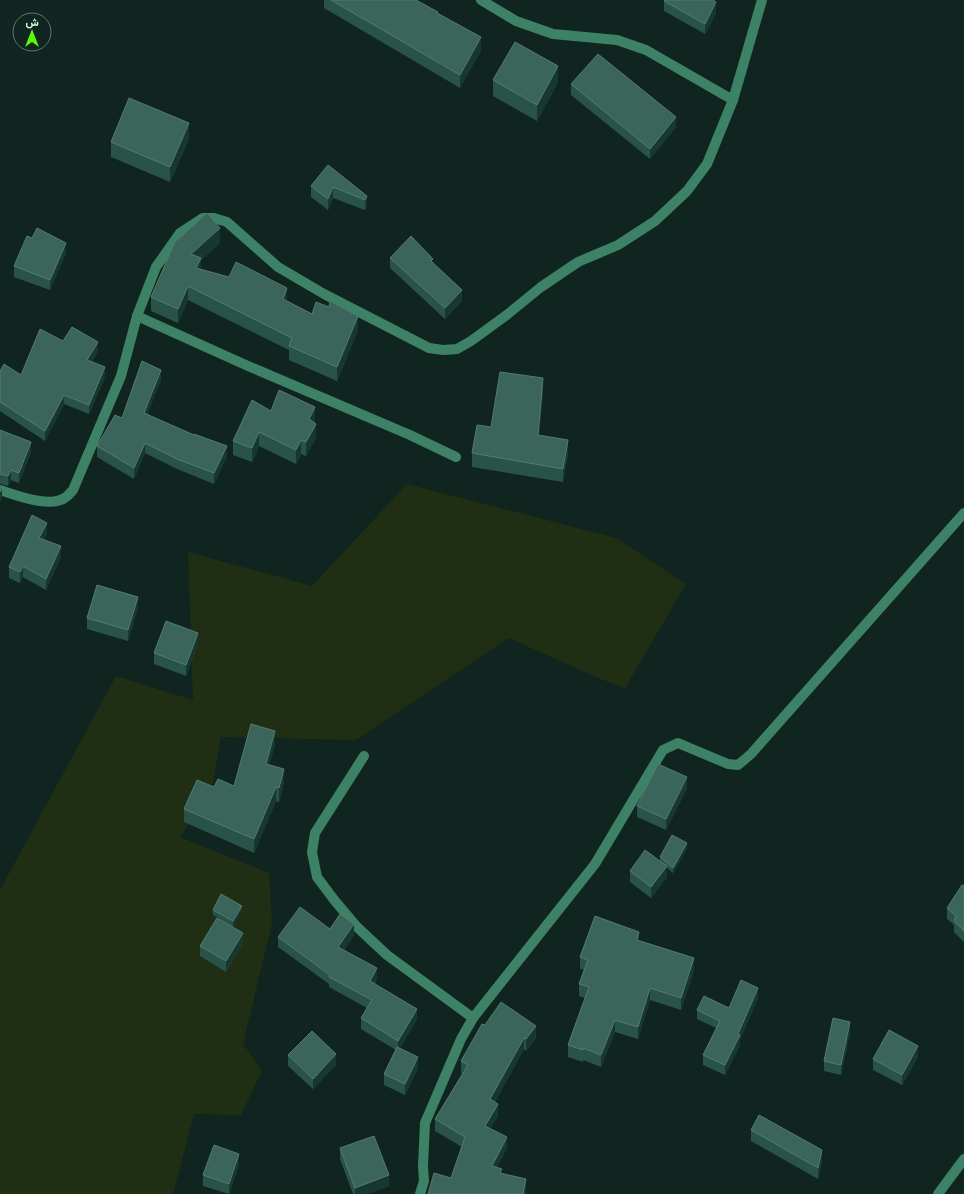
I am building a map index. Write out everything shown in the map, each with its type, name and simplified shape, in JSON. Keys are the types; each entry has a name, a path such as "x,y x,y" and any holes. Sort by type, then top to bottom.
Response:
{"street":[{"path":"481,0 516,21 553,34 617,40 646,50 733,100"},
{"path":"0,490 32,500 46,502 66,498 73,490 121,376 137,316 156,267 180,233 203,218 214,218 227,222 278,267 324,294 429,348 443,350 457,349 471,341 508,314 540,287 578,262 618,245 655,221 687,191 707,164 733,100 762,0"},
{"path":"137,316 456,456"},
{"path":"420,1194 424,1181 423,1166 425,1123 461,1039 473,1018 595,864 663,750 678,743 728,764 738,766 752,754 964,513"},
{"path":"364,756 315,833 312,852 318,878 356,927 382,950 473,1018"},
{"path":"938,1194 964,1160"}],"green space":[{"path":"407,484 616,538 686,584 625,688 598,678 509,638 356,740 221,737 212,789 180,837 269,873 272,923 243,1044 262,1071 241,1115 194,1114 173,1194 0,1194 0,890 116,676 193,700 188,552 312,586"}],"building":[{"path":"331,0 416,0 481,37 460,75"},
{"path":"713,0 716,2 705,24 664,1"},
{"path":"515,42 558,66 537,105 493,80"},
{"path":"598,54 676,117 650,149 571,84"},
{"path":"129,98 189,123 170,167 111,142"},
{"path":"328,165 367,196 365,200 333,187 328,199 311,186"},
{"path":"207,213 220,228 191,254 201,258 196,268 229,277 236,262 287,288 283,299 312,314 316,302 329,307 330,301 358,316 337,367 289,346 292,338 188,286 178,309 151,297 175,242"},
{"path":"37,228 66,243 50,280 14,266 27,236 32,238"},
{"path":"411,236 433,259 431,261 462,290 445,308 390,258"},
{"path":"72,327 98,342 87,360 105,367 89,405 64,395 45,431 0,402 0,371 4,364 21,375 40,329 63,341"},
{"path":"142,361 161,370 144,413 194,435 227,446 214,473 177,459 145,443 134,468 97,446 115,415 122,418"},
{"path":"500,372 543,378 538,435 568,440 563,469 472,453 477,425 491,427"},
{"path":"279,390 315,407 309,419 316,424 306,442 301,440 296,450 259,432 252,448 233,441 252,400 271,411"},
{"path":"0,430 31,442 19,473 11,470 8,476 0,474"},
{"path":"32,515 47,523 39,538 61,546 46,579 23,566 20,572 9,567"},
{"path":"97,585 138,597 128,630 87,618"},
{"path":"166,621 198,633 186,665 154,653"},
{"path":"251,724 275,731 266,764 284,769 279,788 276,787 254,839 184,809 197,780 214,787 218,779 234,786"},
{"path":"658,764 687,777 666,819 637,806"},
{"path":"672,835 687,843 673,868 660,857"},
{"path":"645,850 667,866 651,887 630,871"},
{"path":"962,885 964,886 964,931 954,921 956,916 947,908"},
{"path":"221,894 242,906 233,921 213,910"},
{"path":"300,907 330,929 340,914 354,924 338,947 377,968 370,981 417,1009 398,1041 361,1018 372,1000 329,977 330,975 278,937"},
{"path":"595,916 639,932 637,940 694,958 681,998 650,988 638,1027 615,1020 601,1055 583,1048 583,1050 568,1045 589,987 579,984 588,960 580,957"},
{"path":"217,918 243,933 226,961 200,946"},
{"path":"741,980 758,988 738,1034 740,1035 725,1065 703,1055 720,1021 697,1010 704,996 729,1008"},
{"path":"501,1002 536,1026 526,1039 524,1038 490,1099 498,1104 485,1126 507,1137 492,1166 502,1169 500,1173 526,1179 523,1194 428,1194 434,1173 451,1178 465,1137 435,1119 468,1065 461,1061 482,1024 485,1025"},
{"path":"833,1018 850,1022 841,1065 824,1061"},
{"path":"889,1030 918,1046 902,1075 873,1059"},
{"path":"312,1031 336,1054 313,1079 288,1055"},
{"path":"397,1047 418,1057 405,1084 384,1074"},
{"path":"759,1115 822,1150 818,1168 751,1130"},
{"path":"374,1136 389,1175 355,1188 340,1148"},
{"path":"214,1145 239,1154 229,1184 203,1175"}]}
